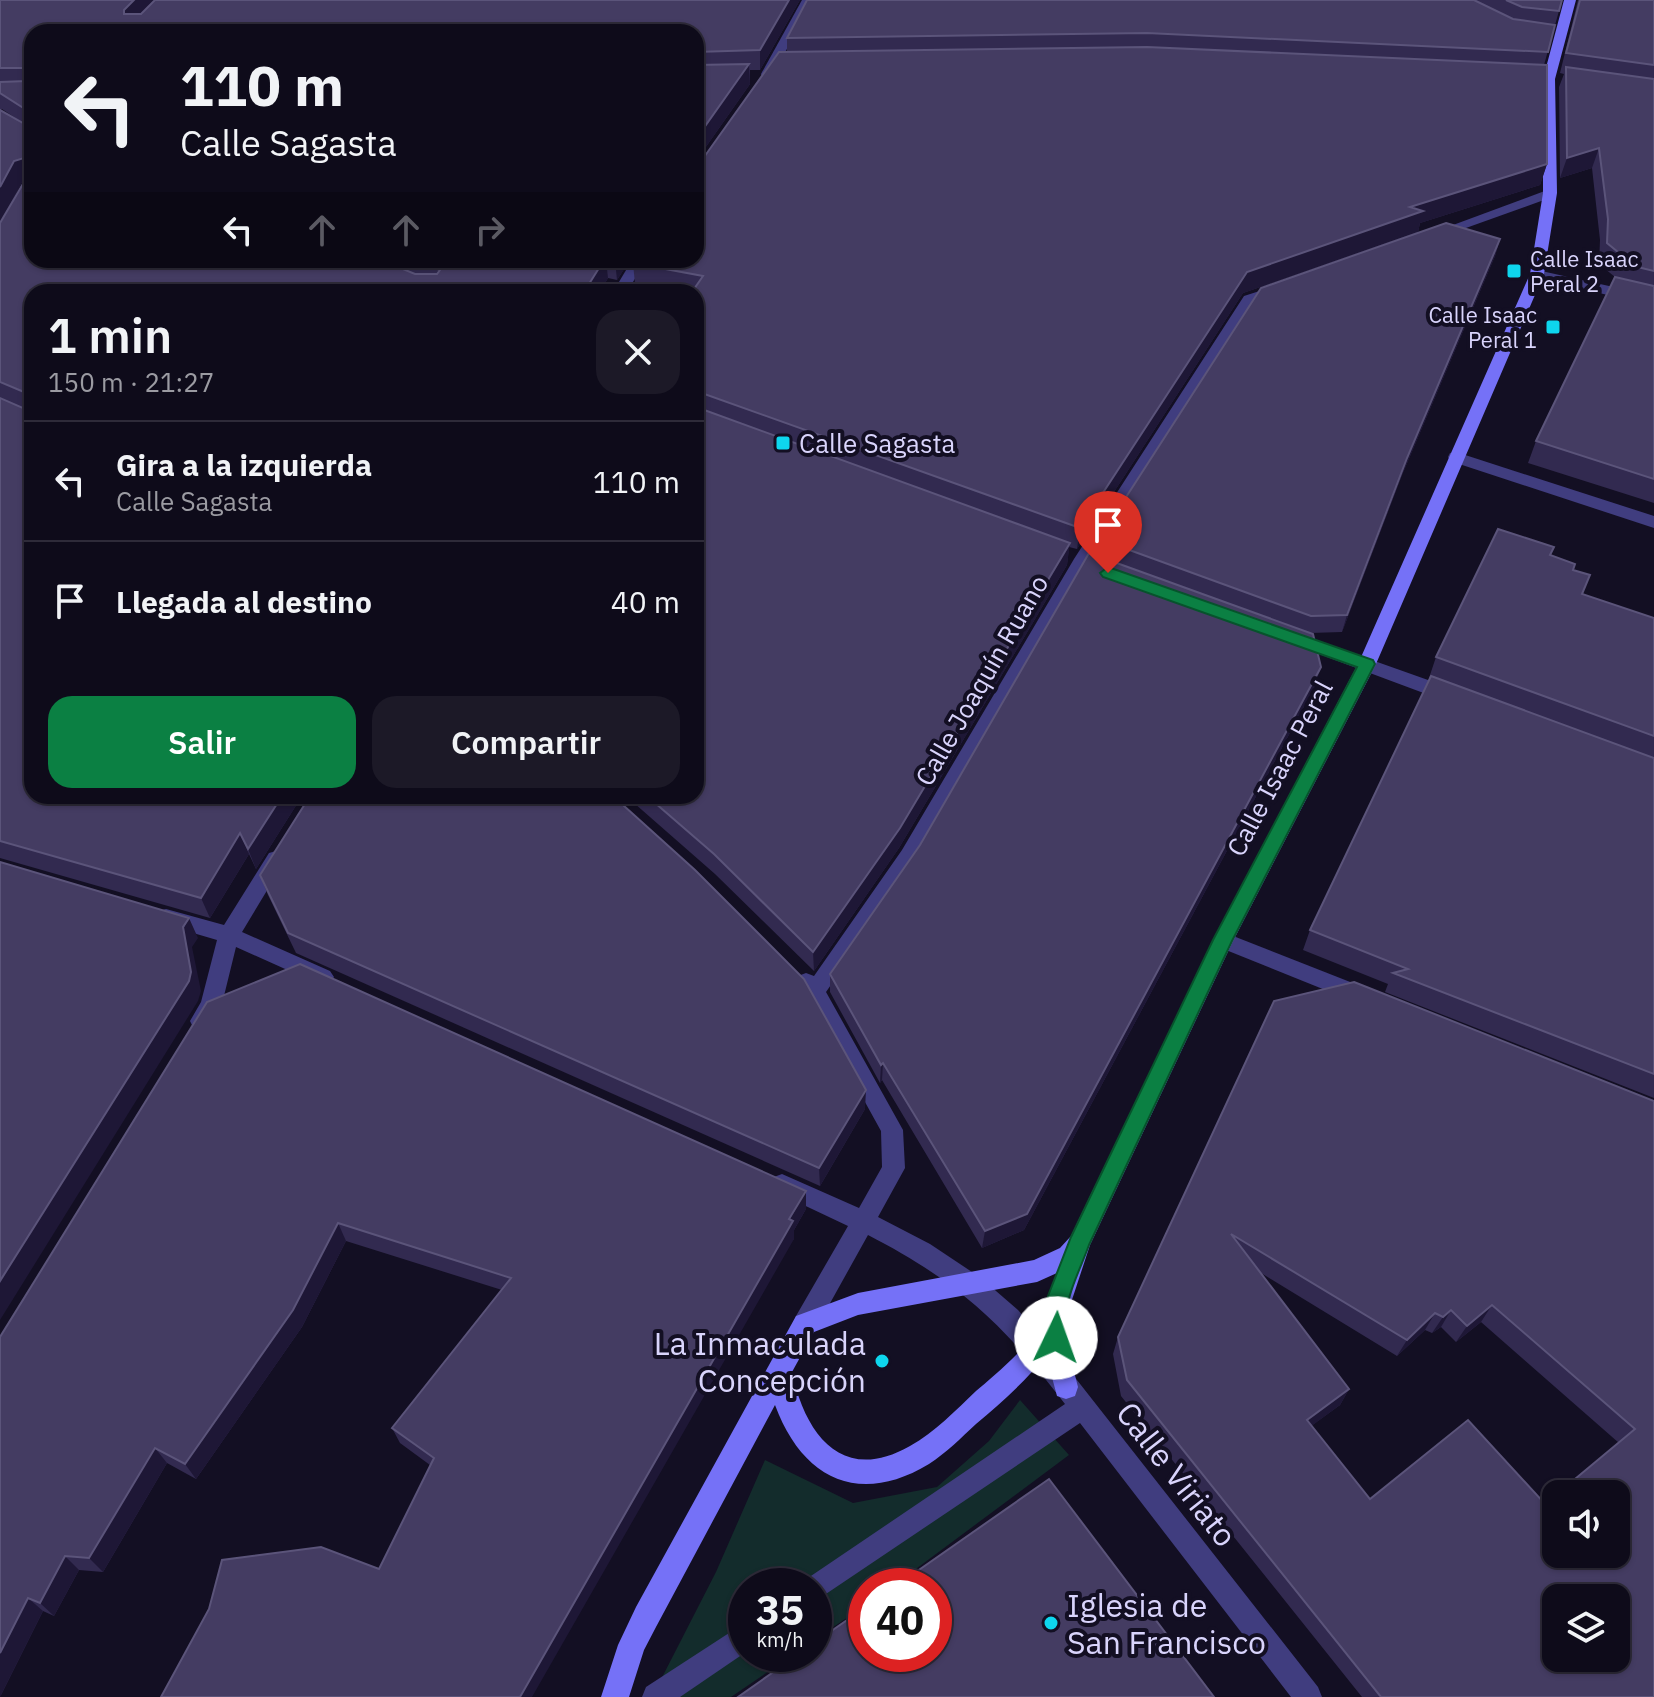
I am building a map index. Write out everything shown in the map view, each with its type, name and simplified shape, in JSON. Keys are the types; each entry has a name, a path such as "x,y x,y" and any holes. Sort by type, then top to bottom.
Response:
{"street":[{"path":"758,81 774,65 808,0"},
{"name":"Calle Isaac Peral","path":"1074,1397 1055,1323 1059,1296 1079,1244 1223,940 1367,664 1537,274 1550,193 1548,80 1570,0"},
{"path":"1544,37 1559,39"},
{"path":"774,65 789,64"},
{"path":"1412,243 1550,193"},
{"path":"1537,274 1654,301"},
{"name":"Calle Joaquín Ruano","path":"815,991 909,856 1079,562 1249,299 1294,283"},
{"path":"1456,457 1654,522"},
{"path":"1266,628 1467,702"},
{"path":"187,1044 211,1004 229,935 284,846"},
{"path":"139,909 229,935 343,986"},
{"path":"1223,940 1386,1005"},
{"path":"615,1697 632,1645 805,1324 894,1168 892,1130 815,991 793,969"},
{"path":"757,1173 863,1220 972,1285 999,1307 1035,1349 997,1390 932,1447 892,1467 868,1470 844,1470 812,1450 789,1417 780,1372"},
{"path":"805,1324 858,1304 1037,1271 1068,1256 1079,1244"},
{"name":"Calle Isaac Peral","path":"1035,1349 1055,1323"},
{"name":"Calle Viriato","path":"1035,1349 1308,1697"},
{"path":"832,1576 1074,1397"},
{"path":"656,1697 728,1648"}],"green space":[{"path":"1020,1400 1069,1455 917,1568 848,1568 848,1617 832,1628 832,1568 728,1568 728,1672 768,1672 731,1697 652,1697 716,1572 765,1460 853,1503 937,1487 989,1441"}],"building":[{"path":"0,0 134,0 124,14 141,14 155,0 789,0 760,50 704,52 704,24 24,24 24,68 0,68"},
{"path":"807,0 1474,0 1513,19 1555,25 1548,52 1147,33 787,38"},
{"path":"1506,0 1562,0 1559,11 1522,7"},
{"path":"1580,0 1654,0 1654,65 1566,53"},
{"path":"1147,47 1547,65 1547,164 1410,207 1423,211 1247,272 1080,528 704,394 704,284 698,284 703,276 660,268 704,268 704,157 779,52"},
{"path":"749,64 704,128 704,65"},
{"path":"1566,67 1654,79 1654,271 1621,263 1624,257 1607,243 1608,219 1599,148 1567,158"},
{"path":"24,81 24,108 0,93 0,82"},
{"path":"0,110 23,123 24,158 14,161 0,187"},
{"path":"24,182 24,268 400,268 415,274 437,274 440,270 435,268 599,268 589,284 24,284 24,392 0,382 0,223"},
{"path":"1446,223 1500,239 1407,458 1347,615 1311,616 1099,539 1261,288"},
{"path":"1615,277 1654,286 1654,479 1536,441"},
{"path":"0,398 24,409 24,804 277,804 248,849 240,833 201,898 0,841"},
{"path":"704,410 1070,543 900,828 813,952 714,854 656,804 704,804"},
{"path":"1498,529 1554,547 1550,555 1575,564 1573,570 1590,575 1582,594 1654,618 1654,736 1436,657"},
{"path":"1089,553 1313,634 1321,667 1027,1214 985,1231 883,1063 881,1065 830,974 920,845"},
{"path":"1431,676 1654,758 1654,1074 1393,973 1408,969 1310,930"},
{"path":"305,804 622,804 695,870 804,979 866,1090 819,1168 288,933 260,875"},
{"path":"0,862 189,918 183,927 191,972 189,981 0,1281"},
{"path":"300,964 806,1191 789,1219 793,1221 520,1697 161,1697 209,1609 222,1560 321,1547 379,1569 434,1458 392,1428 511,1278 338,1223 293,1310 185,1464 155,1448 89,1558 65,1556 40,1603 28,1598 0,1653 0,1337 207,1002"},
{"path":"1354,982 1654,1101 1654,1697 1381,1697 1127,1380 1118,1337 1274,1001","holes":["1231,1234 1407,1340 1435,1313 1443,1317 1451,1310 1467,1326 1492,1305 1635,1429 1574,1480 1630,1480 1630,1568 1542,1568 1542,1501 1468,1420 1370,1499 1307,1420 1349,1389"]},
{"name":"Iglesia de San Francisco","path":"1049,1479 1214,1697 738,1697 773,1672 832,1672 832,1631 848,1619 848,1672 952,1672 952,1568 922,1568"}],"place":[{"name":"Calle Isaac Peral 2","path":"1514,271"},
{"name":"Calle Isaac Peral 1","path":"1553,327"},
{"name":"Calle Sagasta","path":"783,443"},
{"name":"La Inmaculada Concepción","path":"882,1361"},
{"name":"Iglesia de San Francisco","path":"1051,1623"}],"route":[{"path":"1056,1338 1055,1315 1059,1296 1079,1244 1223,940 1367,664 1108,573"}]}
